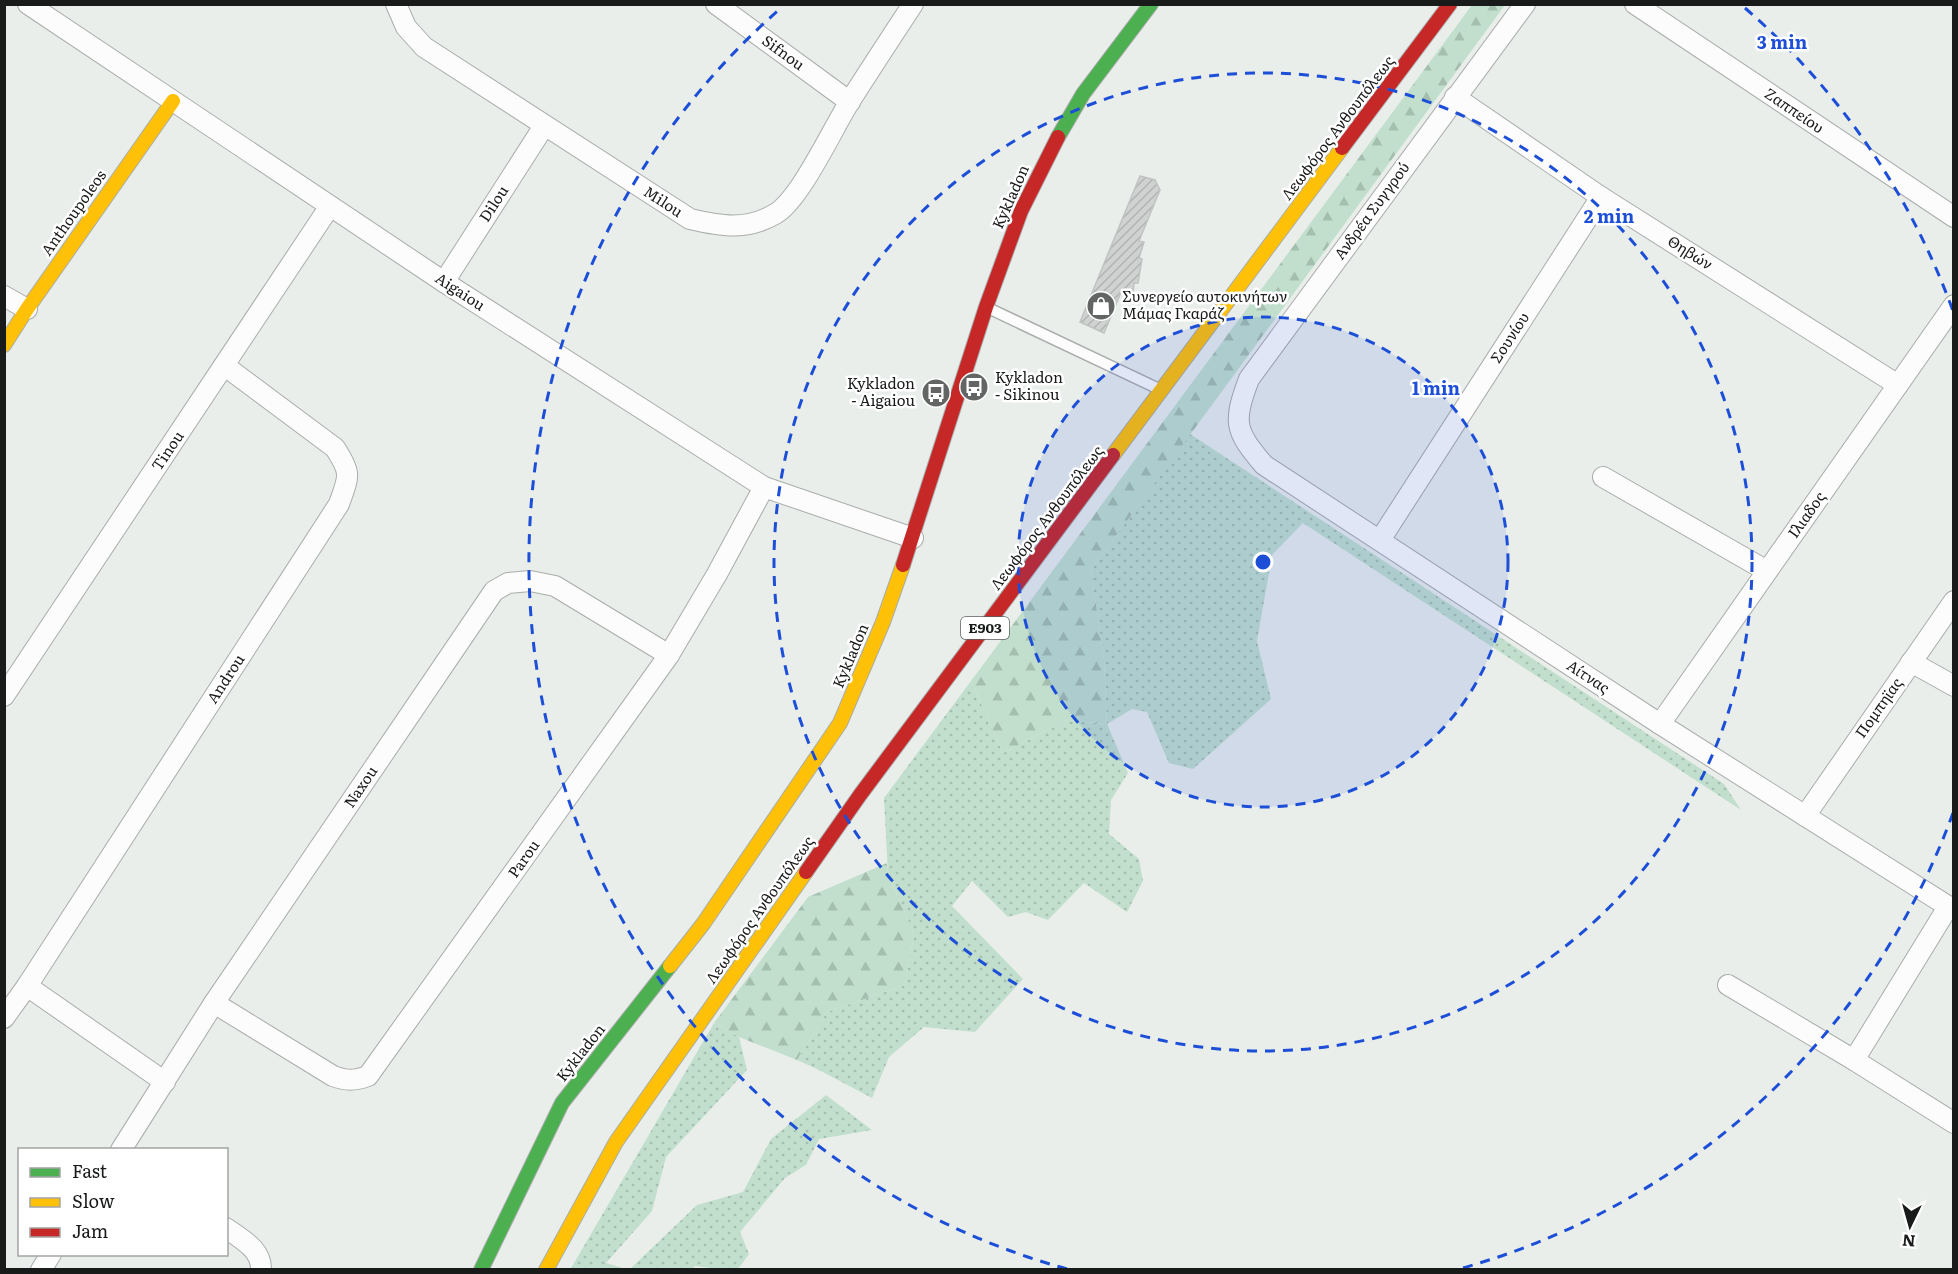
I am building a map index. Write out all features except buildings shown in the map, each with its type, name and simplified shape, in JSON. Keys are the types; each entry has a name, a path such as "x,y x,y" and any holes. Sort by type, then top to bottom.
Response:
{"street":[{"name":"Aigaiou","path":"28,4 444,282 764,487 913,538"},
{"name":"Milou","path":"396,4 406,27 424,47 690,219 724,227 755,223 776,214 798,190 850,102 913,4"},
{"name":"Sifnou","path":"716,4 850,102"},
{"name":"Kykladon","path":"481,1269 562,1103 703,924 840,723 883,622 913,538 986,307 1021,211 1051,149 1083,94 1151,4"},
{"name":"Λεωφόρος Ανθουπόλεως","path":"546,1269 616,1142 860,795 1450,4"},
{"name":"Ανδρέα Συγγρού","path":"1238,426 1240,402 1249,379 1525,4"},
{"name":"Ζαππείου","path":"1635,4 1953,216"},
{"name":"Θηβών","path":"1455,97 1601,197 1898,385"},
{"name":"Anthoupoleos","path":"4,345 173,101"},
{"name":"Dilou","path":"444,282 544,126"},
{"name":"Σουνίου","path":"1380,540 1601,197"},
{"name":"Tinou","path":"4,696 330,206"},
{"path":"4,296 27,309"},
{"name":"Ιλιαδος","path":"1660,724 1953,305"},
{"name":"Androu","path":"4,1018 339,504 347,481 347,466 335,448 225,366"},
{"name":"Αίτνας","path":"1238,426 1248,447 1264,465 1660,724 1951,908"},
{"path":"1603,477 1767,571"},
{"name":"Parou","path":"214,1003 333,1076 347,1081 368,1076 669,655 717,574 764,487"},
{"name":"Naxou","path":"122,1148 214,1003 494,591 508,583 530,581 555,586 669,655"},
{"name":"Πομπηϊας","path":"1804,816 1953,601"},
{"path":"1911,662 1953,687"},
{"path":"1854,1060 1951,908"},
{"path":"1728,985 1854,1060 1953,1123"},
{"path":"27,986 165,1082"},
{"path":"228,1229 254,1248 261,1269"},
{"path":"41,1269 50,1256"}],"lane":[{"path":"986,307 1163,390"}],"green space":[{"path":"1472,5 1505,5 1091,570 1104,660 1107,724 1067,720 1003,753 971,681"},
{"path":"1190,434 1724,784 1741,810 1303,523 1272,555 1257,641 1271,699 1193,769 1169,763 1147,712 1132,709 1107,724 1104,660 1091,570"},
{"path":"971,681 1003,753 1067,720 1107,724 1128,773 1111,800 1109,834 1139,859 1143,881 1127,912 1084,883 1048,920 1026,912 1008,917 972,881 952,906 1023,979 975,1032 924,1027 889,1057 872,1098 797,1060 827,1012 905,985 914,934 888,874 884,798"},
{"path":"887,863 888,874 914,934 905,985 827,1012 797,1060 739,1037 714,1023 808,897"},
{"path":"714,1023 739,1037 747,1070 666,1157 652,1211 606,1263 626,1269 570,1270"},
{"path":"826,1095 872,1130 819,1139 806,1165 785,1178 740,1232 749,1254 738,1269 695,1266 692,1269 630,1269 697,1205 743,1192 771,1139"}],"traffic: fast":[{"path":"1058,137 1083,94 1151,4"},
{"path":"481,1270 562,1103 670,966"}],"traffic: slow":[{"path":"4,345 173,101"},
{"path":"1113,455 1342,148"},
{"path":"670,966 703,924 840,723 883,622 903,565"},
{"path":"546,1270 616,1142 806,872"}],"traffic: jam":[{"path":"1342,148 1450,4"},
{"path":"903,565 986,307 1021,211 1058,137"},
{"path":"806,872 860,795 1113,455"}],"place":[{"name":"Συνεργείο αυτοκινήτων Μάμας Γκαράζ","path":"1101,306"},
{"name":"Kykladon - Sikinou","path":"974,387"},
{"name":"Kykladon - Aigaiou","path":"936,393"}]}
